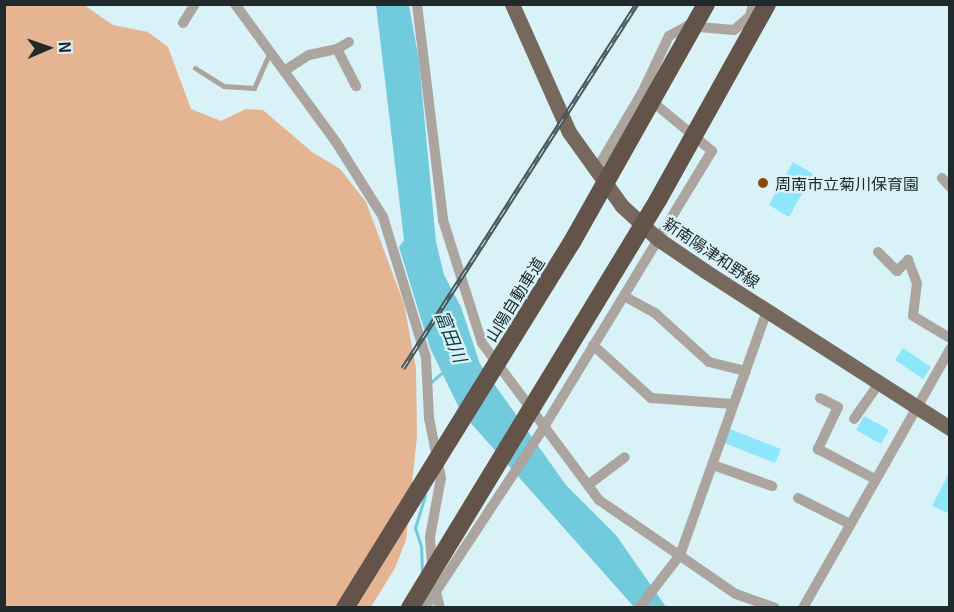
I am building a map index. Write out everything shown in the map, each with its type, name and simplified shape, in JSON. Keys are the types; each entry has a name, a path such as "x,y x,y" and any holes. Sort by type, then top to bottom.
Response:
{"highway":[{"name":"山陽自動車道","path":"345,608 572,242 706,4"},
{"path":"410,608 658,200 767,4"}],"main road":[{"name":"新南陽津和野線","path":"512,4 568,132 622,206 658,239 950,428"}],"street":[{"path":"183,23 195,4"},
{"path":"235,4 367,187 382,217 422,343 429,418 441,478 430,537 435,590 440,608"},
{"path":"417,4 443,220 467,303 482,343 543,429 588,485 612,510 736,594 775,608"},
{"path":"595,172 642,93 669,36 687,26 734,30 750,16 753,4"},
{"path":"284,71 309,55 337,49 350,42"},
{"path":"337,49 356,86"},
{"path":"425,608 543,429 712,151 642,93"},
{"path":"878,252 897,271 908,260 917,283 913,316 950,338"},
{"path":"624,296 655,313 709,362 746,371"},
{"path":"639,608 680,555 767,311"},
{"path":"594,345 651,398 733,404"},
{"path":"803,608 950,349"},
{"path":"854,419 880,382"},
{"path":"820,398 838,407 818,448 875,479"},
{"path":"588,485 625,457"},
{"path":"713,465 772,486"},
{"path":"798,498 850,524"}],"lane":[{"path":"195,68 224,86 254,88 270,52"}],"shaded area":[{"path":"4,5 84,5 113,25 148,32 168,47 191,109 221,121 246,109 263,110 312,152 340,169 366,202 404,304 416,368 417,436 406,540 395,568 371,607 5,607"}],"water":[{"name":"富田川","path":"376,5 409,5 419,61 436,242 444,275 461,307 480,364 566,485 616,535 666,607 634,607 461,412 430,348 399,247 404,240"}],"building":[{"path":"793,162 813,174 789,217 769,205"},
{"path":"903,348 931,367 923,379 895,360"},
{"path":"864,416 889,430 881,444 856,430"},
{"path":"727,428 781,449 775,463 722,442"},
{"path":"950,471 950,514 932,506"}],"waterway":[{"name":"富田川","path":"430,383 445,370"},
{"path":"422,573 421,546 415,528 425,496"}],"railway":[{"path":"403,368 637,4"}],"place":[{"name":"周南市立菊川保育園","path":"763,183"}]}
